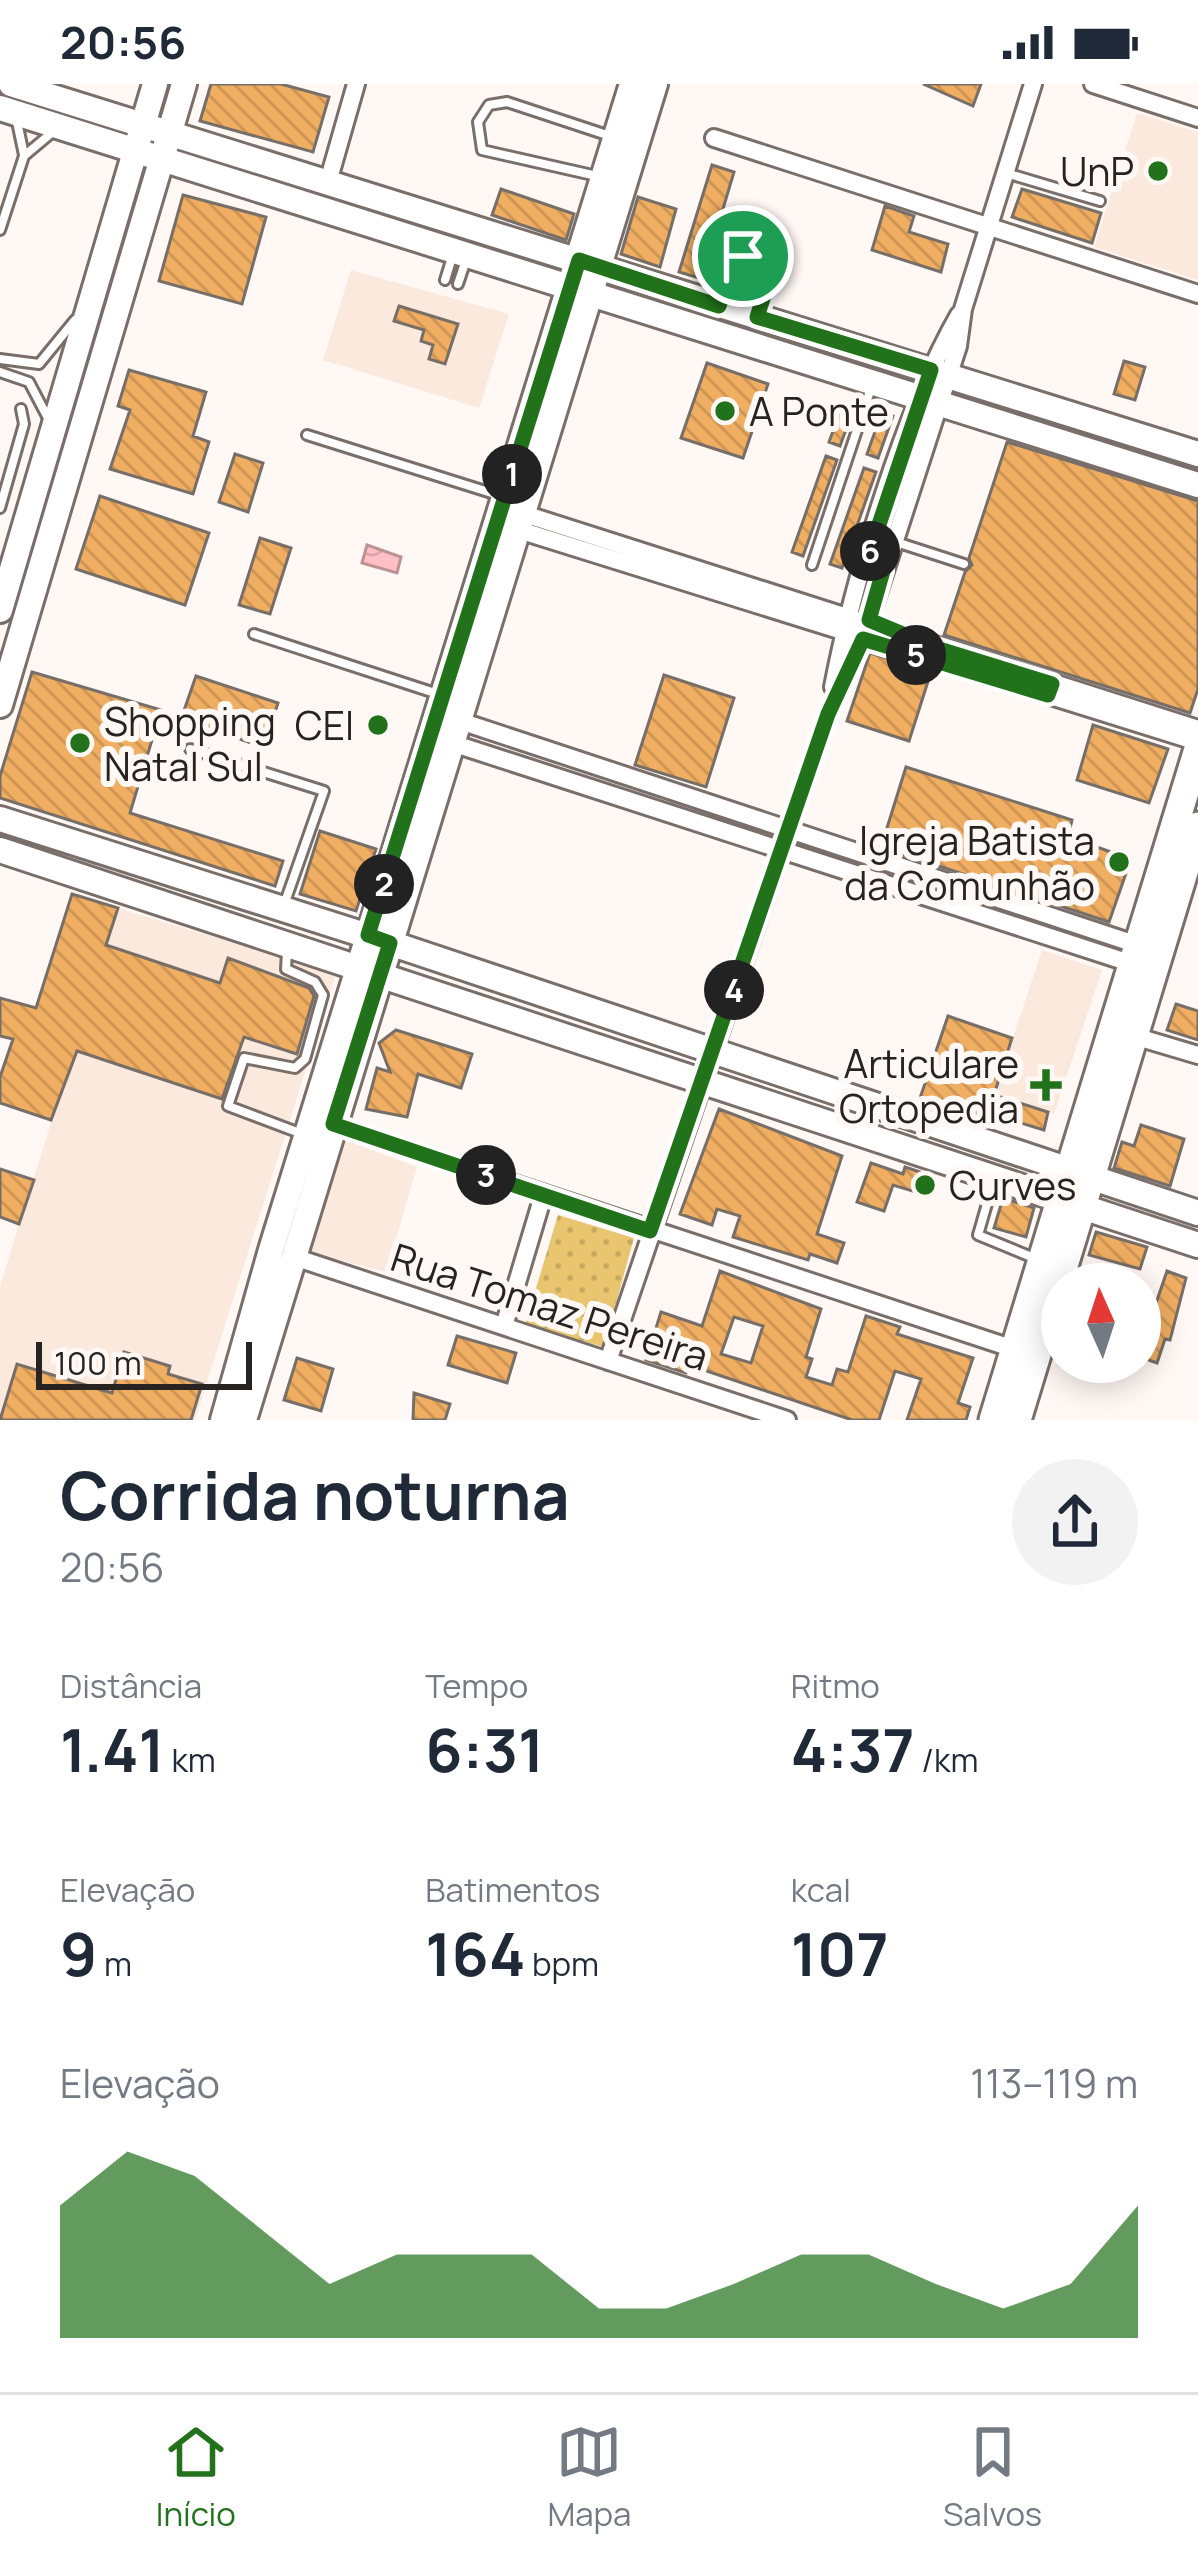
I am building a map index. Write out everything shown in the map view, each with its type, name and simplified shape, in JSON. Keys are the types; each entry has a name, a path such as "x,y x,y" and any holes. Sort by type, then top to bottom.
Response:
{"highway":[{"path":"1015,1419 1136,954 1198,745"},
{"path":"1079,1175 1189,893 1198,826"},
{"path":"1015,1419 1014,1349 1042,1261 1070,1205"}],"main road":[{"path":"11,84 140,136 164,157 460,255 931,398 1198,485"},
{"path":"0,610 155,84"},
{"path":"0,705 184,84"},
{"path":"590,264 604,177 632,84"},
{"path":"379,939 453,731 590,264 655,84"},
{"path":"8,111 60,126 140,136 171,131 1198,454"},
{"path":"718,305 734,338"},
{"path":"1036,431 1092,422"},
{"path":"244,1420 333,1124 442,695 516,514"},
{"path":"0,819 379,939 1198,1213"},
{"path":"66,841 118,888"},
{"path":"0,850 1198,1245"},
{"path":"167,903 241,896"},
{"path":"223,1420 306,1135 370,970"},
{"path":"918,1121 933,1156"}],"street":[{"path":"328,182 356,84"},
{"path":"608,1361 828,714 863,639 874,568 963,309 1033,84"},
{"path":"1093,84 1198,118"},
{"path":"714,138 1198,294"},
{"path":"828,714 849,613 892,541 931,398"},
{"path":"516,514 849,613 966,664"},
{"path":"516,514 863,639 1198,729"},
{"path":"1144,718 1198,745"},
{"path":"453,731 788,830 1043,916 1136,954"},
{"path":"453,731 781,851 1036,934 1136,954"},
{"path":"872,879 879,860"},
{"path":"1036,934 1043,916"},
{"path":"1134,1036 1198,1055"},
{"path":"333,1124 1014,1349"},
{"path":"504,1326 543,1196"},
{"name":"Rua Tomaz Pereira","path":"291,1256 787,1420"}],"lane":[{"path":"604,177 482,150 478,122 489,105 507,102 616,139"},
{"path":"8,111 25,156"},
{"path":"0,230 25,156 60,126"},
{"path":"1004,172 1100,201"},
{"path":"446,280 460,255"},
{"path":"458,284 460,255"},
{"path":"718,305 735,262 749,256 766,262 772,271 757,317"},
{"path":"0,359 22,366 39,364 92,300"},
{"path":"0,372 36,389 53,430"},
{"path":"812,565 874,381"},
{"path":"0,508 25,424 21,409"},
{"path":"307,435 516,514"},
{"path":"892,541 964,564"},
{"path":"254,634 442,695"},
{"path":"190,749 323,791 282,909"},
{"path":"289,944 286,969 315,982 323,995 305,1059 288,1068 244,1058 228,1106 306,1135"},
{"path":"994,1178 978,1235 987,1243 1042,1261"}],"shaded area":[{"name":"UnP","path":"1137,113 1198,132 1198,280 1094,247"},
{"path":"351,270 509,314 479,408 323,360"},
{"path":"118,908 336,974 195,1420 0,1420 0,1286"},
{"path":"1042,950 1102,970 1054,1114 994,1095"},
{"path":"339,1137 417,1167 386,1272 304,1251"},
{"path":"558,1215 634,1238 604,1347 525,1325"}],"water":[{"path":"367,545 401,557 397,573 362,563"}],"building":[{"path":"211,84 281,84 329,97 313,152 200,121"},
{"path":"923,84 981,84 973,106"},
{"path":"712,165 734,172 702,279 679,272"},
{"path":"501,189 574,214 566,240 492,215"},
{"path":"1022,189 1101,213 1092,243 1012,217"},
{"path":"183,195 266,217 242,304 159,281"},
{"path":"638,197 676,209 660,267 621,254"},
{"path":"885,206 914,216 909,232 948,244 941,272 872,250"},
{"path":"399,306 458,324 445,364 429,359 433,345 421,341 424,330 394,321"},
{"path":"1124,361 1145,367 1135,400 1114,394"},
{"name":"A Ponte","path":"707,363 768,384 743,458 681,438"},
{"path":"129,370 206,392 193,436 209,442 193,494 110,469 130,410 118,406"},
{"path":"844,401 855,405 840,446 829,442"},
{"path":"882,412 893,416 878,458 867,454"},
{"path":"1007,442 1198,501 1198,689 1190,713 944,635 965,572 972,565 969,558"},
{"path":"235,454 263,463 248,512 219,502"},
{"path":"826,456 837,460 803,556 792,552"},
{"path":"864,468 876,472 842,568 830,564"},
{"path":"100,496 209,533 185,605 76,569"},
{"path":"260,538 291,548 270,614 239,605"},
{"path":"870,653 931,672 909,741 847,721"},
{"name":"Shopping Natal Sul","path":"32,672 161,710 130,813 283,861 275,886 0,798 0,776"},
{"path":"664,675 734,698 706,787 635,765"},
{"path":"196,676 278,703 263,747 181,719"},
{"path":"1093,725 1168,749 1149,803 1077,780"},
{"path":"906,767 1072,820 1068,837 1131,859 1109,922 881,847"},
{"path":"320,831 376,849 356,911 300,894"},
{"path":"72,894 118,908 106,945 220,983 228,958 309,988 314,996 297,1054 244,1037 222,1099 77,1051 51,1120 0,1103 0,1077 13,1039 0,1036 0,998 36,1008"},
{"path":"1176,1004 1198,1011 1198,1040 1167,1030"},
{"path":"948,1016 1012,1038 994,1095 1048,1112 1044,1130 988,1113 985,1123 920,1098"},
{"path":"396,1030 472,1054 461,1088 418,1074 407,1117 366,1109 377,1068 390,1072 379,1043"},
{"path":"719,1109 842,1156 817,1234 844,1243 837,1263 810,1254 808,1260 733,1237 740,1216 717,1209 712,1225 680,1214"},
{"path":"1141,1125 1184,1139 1170,1186 1114,1168 1122,1142 1134,1146"},
{"path":"871,1163 903,1174 905,1167 926,1174 919,1193 893,1185 884,1211 857,1202"},
{"path":"0,1169 34,1180 19,1224 0,1217"},
{"path":"1003,1198 1034,1208 1026,1237 994,1228"},
{"path":"1096,1232 1147,1247 1142,1263 1089,1255"},
{"path":"720,1271 821,1309 806,1357 812,1359 806,1377 832,1385 837,1369 848,1372 866,1316 900,1327 897,1334 973,1358 958,1403 970,1407 966,1420 907,1420 921,1379 895,1371 879,1420 852,1420 689,1365 686,1373 646,1360 661,1312 702,1326","holes":["734,1317 763,1326 751,1363 721,1354"]},
{"path":"1167,1271 1186,1278 1170,1340 1165,1339 1161,1351 1161,1289"},
{"path":"457,1336 516,1353 507,1383 448,1365"},
{"path":"124,1352 170,1366 168,1374 202,1384 191,1420 0,1420 17,1364 112,1393"},
{"path":"297,1358 333,1369 321,1411 284,1400"},
{"path":"414,1393 450,1404 445,1420 413,1420"}],"place":[{"name":"UnP","path":"1158,171"},
{"name":"A Ponte","path":"725,411"},
{"name":"CEI","path":"378,725"},
{"name":"Shopping Natal Sul","path":"80,743"},
{"name":"Igreja Batista da Comunhão","path":"1119,862"},
{"name":"Articulare Ortopedia","path":"1046,1085"},
{"name":"Curves","path":"925,1185"}],"route":[{"path":"743,256 766,262 772,271 757,317 931,370 865,566 883,571 869,620 939,649 1052,684 1048,695 863,639 828,714 650,1231 333,1124 390,943 368,935 579,260 719,306 735,262 743,256"}]}
